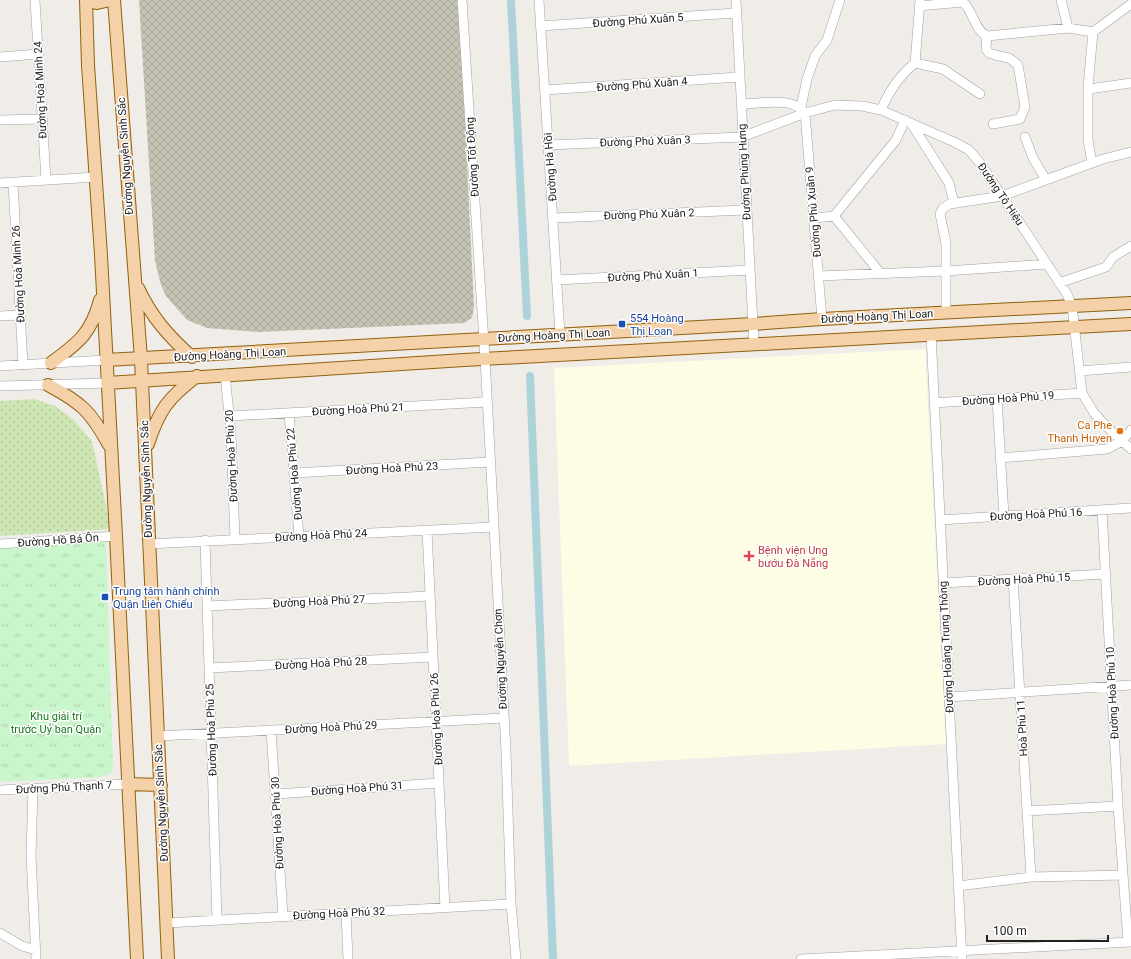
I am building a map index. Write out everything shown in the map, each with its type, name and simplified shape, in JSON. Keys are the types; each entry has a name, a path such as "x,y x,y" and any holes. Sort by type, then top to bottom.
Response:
{"main road":[{"path":"110,0 97,3 87,0 88,65 103,290 137,959"},
{"name":"Đường Nguyễn Sinh Sắc","path":"114,0 141,359 148,544 161,785 168,959"},
{"path":"134,280 147,308 162,328 192,357"},
{"path":"51,364 85,335 95,318 103,290"},
{"name":"Đường Hoàng Thị Loan","path":"106,360 192,357 484,338 1131,303"},
{"name":"Đường Hoàng Thị Loan","path":"107,383 485,358 1131,324"},
{"path":"145,453 155,422 166,402 197,376"},
{"path":"48,384 73,398 87,410 98,425 111,450"},
{"path":"128,784 161,785"}],"street":[{"name":"Đường Hoà Minh 24","path":"35,0 39,54 41,119 46,180"},
{"name":"Đường Tốt Động","path":"462,0 484,338"},
{"name":"Đường Hà Hồi","path":"539,0 560,334"},
{"name":"Đường Phùng Hưng","path":"736,0 740,104 754,344"},
{"name":"Đường Phú Xuân 9","path":"822,319 803,110 807,79 814,56 827,40 840,0"},
{"path":"1061,0 1068,28"},
{"path":"881,110 887,93 902,73 915,63 920,3 963,2 982,33 987,36 1068,28 1093,32 1131,4"},
{"name":"Đường Phú Xuân 5","path":"540,26 736,14"},
{"path":"1092,163 1088,140 1089,88 1093,32"},
{"path":"987,36 986,49 989,53 1009,58 1018,65 1025,107 1020,119 993,124"},
{"path":"0,57 39,54"},
{"path":"915,63 943,69 980,94"},
{"name":"Đường Phú Xuân 4","path":"545,90 739,77"},
{"path":"1089,88 1131,83"},
{"path":"740,104 788,103 803,110"},
{"name":"Đường Tô Hiệu","path":"742,137 803,110 835,105 862,106 881,110 969,150 980,162 1047,264 1072,306 1082,393 1094,413 1131,449"},
{"path":"0,120 41,119"},
{"path":"814,218 834,216 896,140 908,122 949,183 954,203"},
{"path":"1025,136 1033,158 1046,180"},
{"name":"Đường Phú Xuân 3","path":"548,145 742,137"},
{"path":"946,313 946,243 940,214 944,208 954,203 1002,196 1103,159 1131,152"},
{"path":"0,183 96,178"},
{"name":"Đường Hoà Minh 26","path":"12,183 23,365"},
{"name":"Đường Phú Xuân 2","path":"553,218 746,210"},
{"path":"834,216 881,274"},
{"path":"1059,283 1106,267 1113,257 1131,246"},
{"path":"818,276 946,271 1047,264"},
{"name":"Đường Phú Xuân 1","path":"556,280 750,270"},
{"path":"0,316 20,315"},
{"name":"Đường Hoàng Trung Thông","path":"931,334 962,955"},
{"name":"Đường Nguyễn Chơn","path":"484,338 504,718 511,904 516,959"},
{"name":"Đường Hoàng Thị Loan","path":"0,366 106,360"},
{"path":"1079,371 1131,367"},
{"name":"Đường Hoà Phú 20","path":"225,374 229,416 235,539"},
{"name":"Đường Hoàng Thị Loan","path":"0,386 107,383"},
{"name":"Đường Hoà Phú 19","path":"934,404 1082,393"},
{"path":"997,399 1004,516"},
{"name":"Đường Hoà Phú 21","path":"229,416 487,402"},
{"name":"Đường Hoà Phú 22","path":"289,413 299,536"},
{"path":"1000,458 1107,450 1122,441 1131,430"},
{"name":"Đường Hoà Phú 23","path":"294,473 490,462"},
{"name":"Đường Hoà Phú 16","path":"940,520 1131,508"},
{"name":"Đường Hoà Phú 10","path":"1102,510 1118,806 1130,942"},
{"name":"Đường Hoà Phú 24","path":"148,544 493,527"},
{"name":"Đường Hoà Phú 26","path":"427,530 445,908"},
{"name":"Đường Hồ Bá Ôn","path":"0,544 116,536"},
{"name":"Đường Hoà Phú 25","path":"205,540 217,920"},
{"name":"Đường Hoà Phú 15","path":"943,583 1105,574"},
{"name":"Hoà Phú 11","path":"1013,579 1031,877"},
{"name":"Đường Hoà Phú 27","path":"207,606 430,596"},
{"name":"Đường Hoà Phú 28","path":"209,668 433,657"},
{"path":"949,697 1131,685"},
{"name":"Đường Hoà Phú 29","path":"158,736 504,718"},
{"name":"Đường Hoà Phú 30","path":"271,730 283,916"},
{"name":"Đường Hoà Phú 31","path":"276,794 439,783"},
{"name":"Đường Phú Thạnh 7","path":"0,790 128,784"},
{"path":"33,789 31,855 36,954"},
{"path":"1027,811 1118,806"},
{"path":"958,886 1031,877 1123,875"},
{"name":"Đường Hoà Phú 32","path":"167,924 283,916 511,904"},
{"path":"346,913 348,959"},
{"path":"0,933 36,954"},
{"path":"801,959 962,955 1130,942"}],"shaded area":[{"path":"139,0 459,0 474,307 472,318 464,323 258,332 207,328 187,320 166,296 161,285 155,261"},
{"name":"Bệnh viện Ung bướu Đà Nẵng","path":"925,349 946,744 569,766 554,368"}],"green space":[{"path":"34,399 55,406 74,420 92,441 111,529 0,536 0,401"},
{"name":"Khu giải trí trước Uỷ ban Quận","path":"106,540 113,770 110,774 101,777 0,782 0,546"}],"waterway":[{"path":"511,0 527,316"},
{"path":"530,376 553,959"}],"place":[{"name":"554 Hoàng Thị Loan","path":"622,324"},
{"name":"Ca Phe Thanh Huyen","path":"1120,431"},
{"name":"Bệnh viện Ung bướu Đà Nẵng","path":"749,556"},
{"name":"Trung tâm hành chính Quận Liên Chiểu","path":"105,597"}]}
